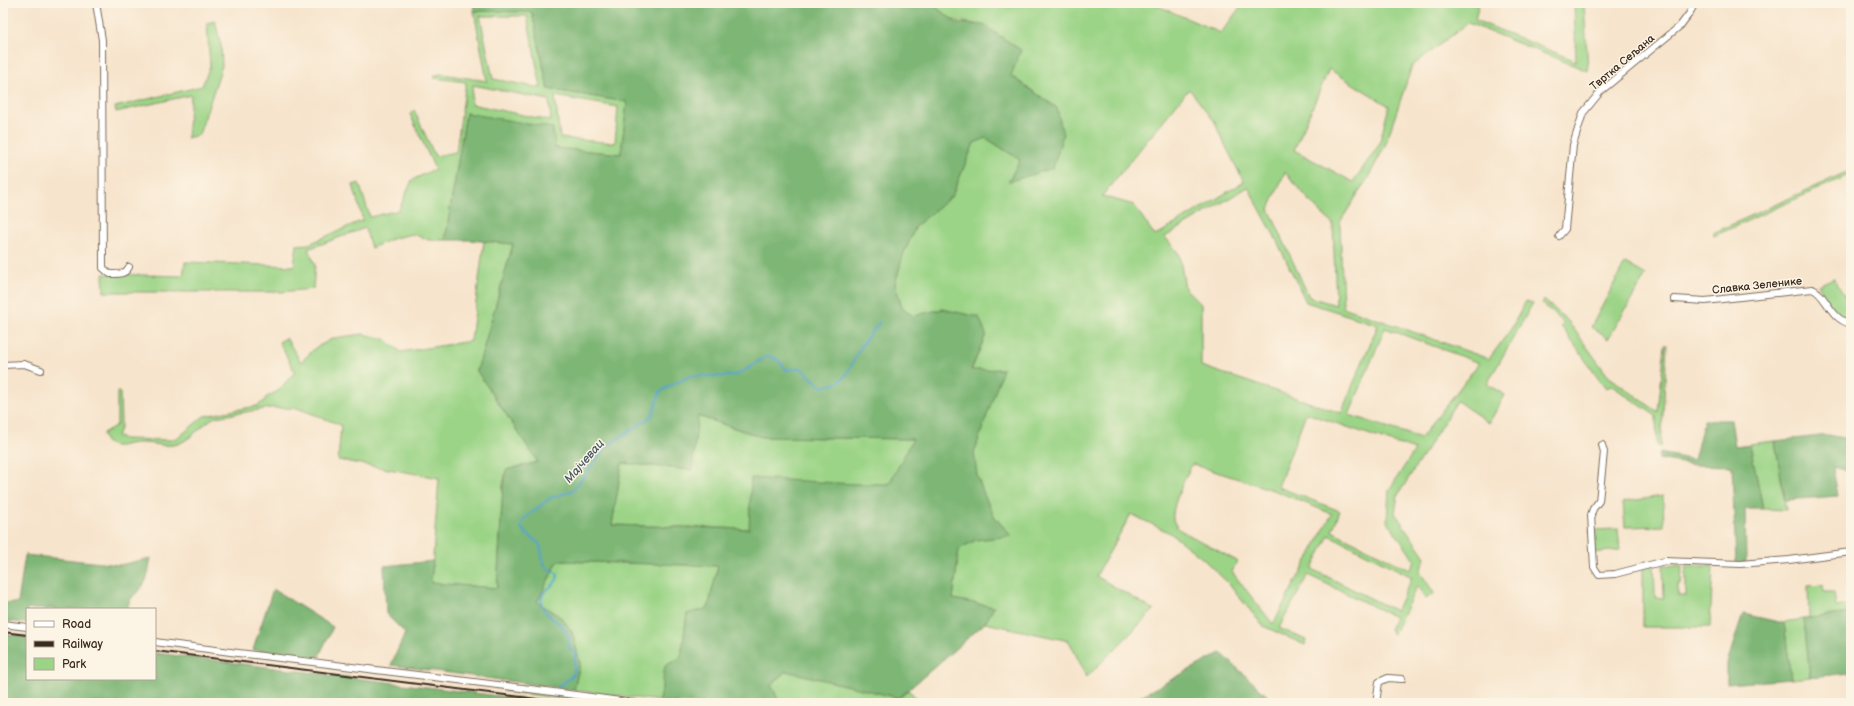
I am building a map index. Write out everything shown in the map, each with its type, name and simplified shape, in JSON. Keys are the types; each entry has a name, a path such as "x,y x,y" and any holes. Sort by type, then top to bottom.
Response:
{"street":[{"path":"96,3 102,40 103,268 104,271 110,274 120,274 127,271 129,267"},
{"name":"Твртка Сељана","path":"1559,236 1565,229 1573,145 1583,113 1600,91 1680,26 1689,14 1694,3"},
{"name":"Славка Зеленике","path":"1674,299 1705,301 1812,289 1818,292 1838,319 1851,324"},
{"path":"3,365 24,364 41,370"},
{"path":"1602,445 1604,452 1599,501 1592,509 1591,515 1594,567 1599,575 1615,574 1665,561 1727,565 1851,552"},
{"path":"3,624 26,627"},
{"path":"156,642 633,703"},
{"path":"1376,703 1379,682 1388,678 1402,679"}],"green space":[{"path":"473,3 930,3 957,23 984,25 1021,50 1011,76 1057,108 1063,135 1053,168 1008,182 1020,160 986,138 974,143 952,196 916,226 903,255 895,284 902,308 913,316 943,309 979,317 986,334 971,370 1003,369 974,453 977,476 985,497 994,516 1011,536 976,540 959,549 953,599 994,607 985,623 899,698 786,671 771,685 780,703 680,703 660,701 665,666 681,657 687,614 708,608 718,566 558,561 537,602 562,618 572,632 580,663 574,690 391,665 405,633 386,614 384,566 433,561 431,583 497,588 503,487 506,470 538,462 477,371 513,244 470,240 445,240 466,113 553,128 555,148 621,154 627,102 548,89 532,12 474,11","holes":["698,416 762,437 913,439 889,484 855,484 751,478 749,529 612,525 622,463 692,470"]},
{"path":"930,3 1151,3 1221,33 1243,3 1479,3 1475,20 1576,61 1574,3 1584,3 1588,71 1468,23 1412,66 1385,146 1368,178 1340,222 1343,307 1489,359 1511,329 1526,301 1533,303 1487,384 1505,395 1489,423 1457,401 1398,495 1395,513 1425,557 1420,572 1434,593 1426,599 1417,586 1393,635 1390,630 1395,617 1308,575 1279,628 1306,640 1305,645 1263,626 1227,582 1202,558 1170,533 1131,514 1096,576 1154,610 1087,677 1069,641 985,623 994,607 953,599 959,549 976,540 1010,535 994,516 985,497 977,476 974,453 1002,369 971,371 986,334 943,309 913,316 902,308 895,284 903,255 916,226 952,196 974,143 986,138 1020,160 1009,182 1057,108 1011,76 980,25 953,20","holes":["1329,69 1389,106 1379,145 1353,182 1294,150","1189,89 1215,122 1244,182 1155,236 1134,205 1102,196","1285,172 1317,209 1333,224 1336,305 1309,297 1269,209","1248,187 1274,235 1306,302 1378,325 1341,413 1201,366 1201,304 1185,288 1179,254 1165,237","1385,328 1479,363 1421,438 1349,415","1306,413 1415,450 1389,490 1387,521 1415,561 1410,570 1332,531 1340,511 1278,487","1192,464 1276,491 1332,514 1273,624 1232,572 1237,561 1177,527 1173,519 1174,509","1329,535 1412,577 1396,611 1312,569"]},
{"path":"474,11 532,12 548,89 627,102 621,154 555,148 466,113 445,240 429,240 413,234 394,238 371,248 365,228 308,249 315,264 313,289 280,292 104,292 103,274 183,276 185,262 294,266 297,245 309,244 363,220 353,185 359,183 370,217 399,210 412,180 435,169 410,114 414,110 435,156 456,152 466,82 434,78 434,75 442,74 487,81","holes":["480,16 527,16 541,88 493,79","473,85 549,100 551,121 471,104","555,96 618,107 615,143 560,138"]},
{"path":"215,21 221,45 222,66 199,135 187,138 191,95 116,112 115,107 202,86 210,66 207,23"},
{"path":"1851,170 1851,174 1714,236 1713,233"},
{"path":"484,241 513,244 477,371 538,462 506,470 503,487 497,588 431,583 439,478 338,460 341,425 297,408 270,408 215,417 188,439 173,445 135,443 114,446 107,443 103,433 117,425 117,392 120,392 121,426 117,436 124,439 170,440 179,437 204,416 257,406 266,400 265,398 278,391 295,372 279,342 286,338 301,362 315,348 334,338 363,334 385,339 401,352 471,341"},
{"path":"1625,263 1646,275 1608,339 1591,327"},
{"path":"1834,278 1847,301 1851,300 1851,320 1845,319 1835,312 1818,285"},
{"path":"1544,300 1568,321 1608,376 1658,412 1665,345 1667,345 1661,447 1657,445 1656,416 1612,386 1605,388 1561,326 1564,323 1542,303"},
{"path":"697,416 762,437 914,439 889,484 855,484 750,529 612,525 622,463 692,470"},
{"path":"1704,420 1731,420 1735,446 1750,444 1763,509 1745,509 1746,562 1736,563 1732,466 1694,465 1659,459 1660,453 1694,460"},
{"path":"1829,435 1843,438 1851,443 1851,472 1833,467 1838,496 1785,500 1775,441"},
{"path":"1775,441 1786,510 1763,509 1750,444"},
{"path":"1663,496 1664,526 1625,527 1623,502"},
{"path":"1618,529 1620,550 1592,553 1590,530"},
{"path":"25,555 120,565 151,558 146,580 141,588 132,597 128,608 26,608 26,623 3,621 3,603 18,603"},
{"path":"558,561 718,566 708,609 687,614 681,657 665,666 660,701 574,690 580,663 572,632 537,602"},
{"path":"1654,564 1655,597 1664,598 1663,565 1682,566 1681,584 1678,584 1678,596 1686,596 1686,566 1713,566 1710,627 1643,627 1643,567"},
{"path":"1823,585 1824,592 1834,592 1836,607 1851,604 1851,613 1809,618 1808,586"},
{"path":"1851,585 1851,604 1848,586"},
{"path":"273,589 333,627 318,658 253,650"},
{"path":"1851,613 1851,673 1810,677 1804,619"},
{"path":"1743,614 1784,622 1791,679 1727,684 1727,663"},
{"path":"1804,619 1810,677 1791,679 1784,622"},
{"path":"3,634 26,637 26,680 156,680 156,653 555,703 3,703"},
{"path":"1221,653 1275,703 1138,703 1135,699"},
{"path":"786,671 899,698 908,690 923,703 780,703 771,685"},
{"path":"512,687 632,703 596,703 503,691"}],"waterway":[{"name":"Мајчевац","path":"553,697 557,688 574,674 575,653 568,646 569,639 563,627 546,613 542,607 542,596 553,585 558,574 546,567 539,544 521,527 524,519 550,498 572,491 607,446 652,416 660,392 672,385 685,378 694,376 727,376 737,374 768,356 777,359 787,370 801,368 822,387 831,385 837,383 846,376 863,344 880,322"}],"railway":[{"path":"3,632 26,635"},
{"path":"156,651 568,703"}]}
